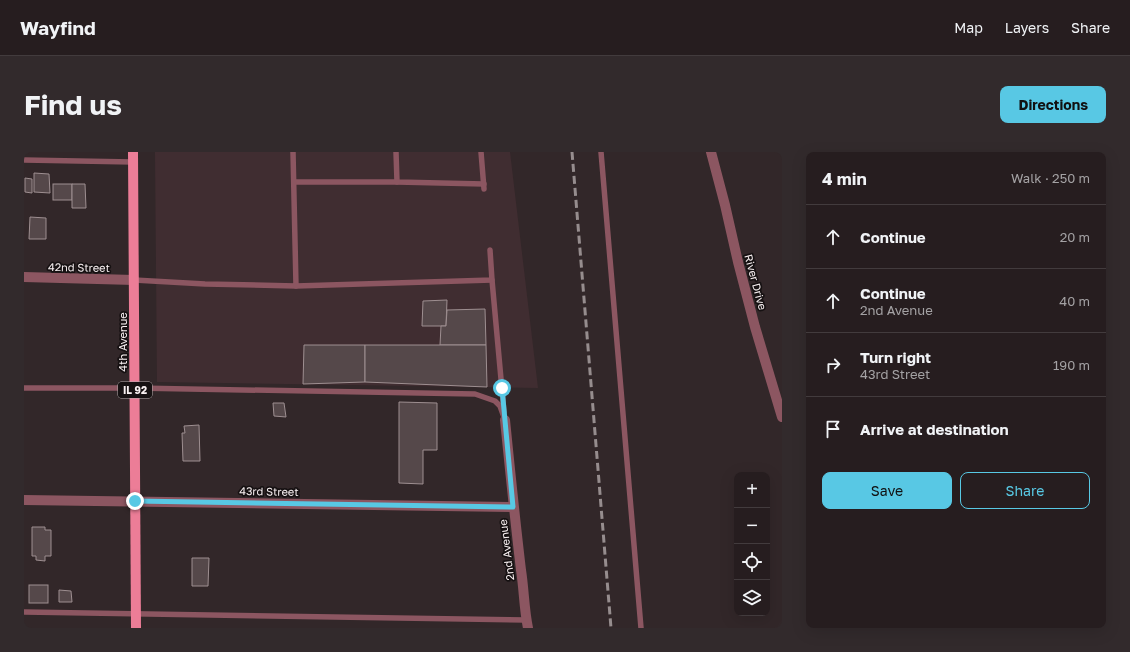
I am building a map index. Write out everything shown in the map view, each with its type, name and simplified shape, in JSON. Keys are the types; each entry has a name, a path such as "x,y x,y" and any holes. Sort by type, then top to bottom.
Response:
{"main road":[{"name":"4th Avenue","path":"133,157 136,628"}],"street":[{"name":"River Drive","path":"711,152 747,298 782,417"},
{"name":"42nd Street","path":"24,278 134,280"},
{"name":"2nd Avenue","path":"505,420 513,507 527,624"},
{"name":"43rd Street","path":"24,500 513,507"}],"lane":[{"path":"293,152 296,286"},
{"path":"396,152 397,182"},
{"path":"294,182 397,182 484,186 481,152"},
{"path":"602,152 641,628"},
{"path":"24,160 133,157"},
{"path":"490,250 505,420"},
{"path":"134,280 205,284 296,286 492,280"},
{"path":"24,388 134,388 474,394 495,401 500,406 505,420"},
{"path":"24,612 527,624"}],"shaded area":[{"path":"155,152 510,152 538,388 157,382"}],"building":[{"path":"34,173 49,174 50,193 34,192"},
{"path":"25,178 32,179 32,193 25,192"},
{"path":"53,184 72,184 72,200 53,200"},
{"path":"72,184 85,184 86,208 72,208"},
{"path":"30,217 46,218 46,239 29,239"},
{"path":"447,300 446,326 422,326 423,301"},
{"path":"485,309 486,345 440,345 441,326 446,326 447,310"},
{"path":"304,345 365,345 365,382 303,384"},
{"path":"365,345 486,345 487,387 365,382"},
{"path":"399,402 437,403 437,450 423,450 423,484 399,483"},
{"path":"273,403 284,403 286,417 274,416"},
{"path":"199,425 200,461 183,461 182,433 185,433 184,426"},
{"path":"32,527 45,527 45,530 51,530 51,556 45,556 45,561 36,560 36,556 32,556"},
{"path":"192,558 209,558 208,586 192,586"},
{"path":"29,585 48,585 48,603 29,603"},
{"path":"59,590 71,591 72,602 59,602"}],"railway":[{"path":"572,152 611,628"}],"route":[{"path":"135,501 513,507 502,388"}]}
